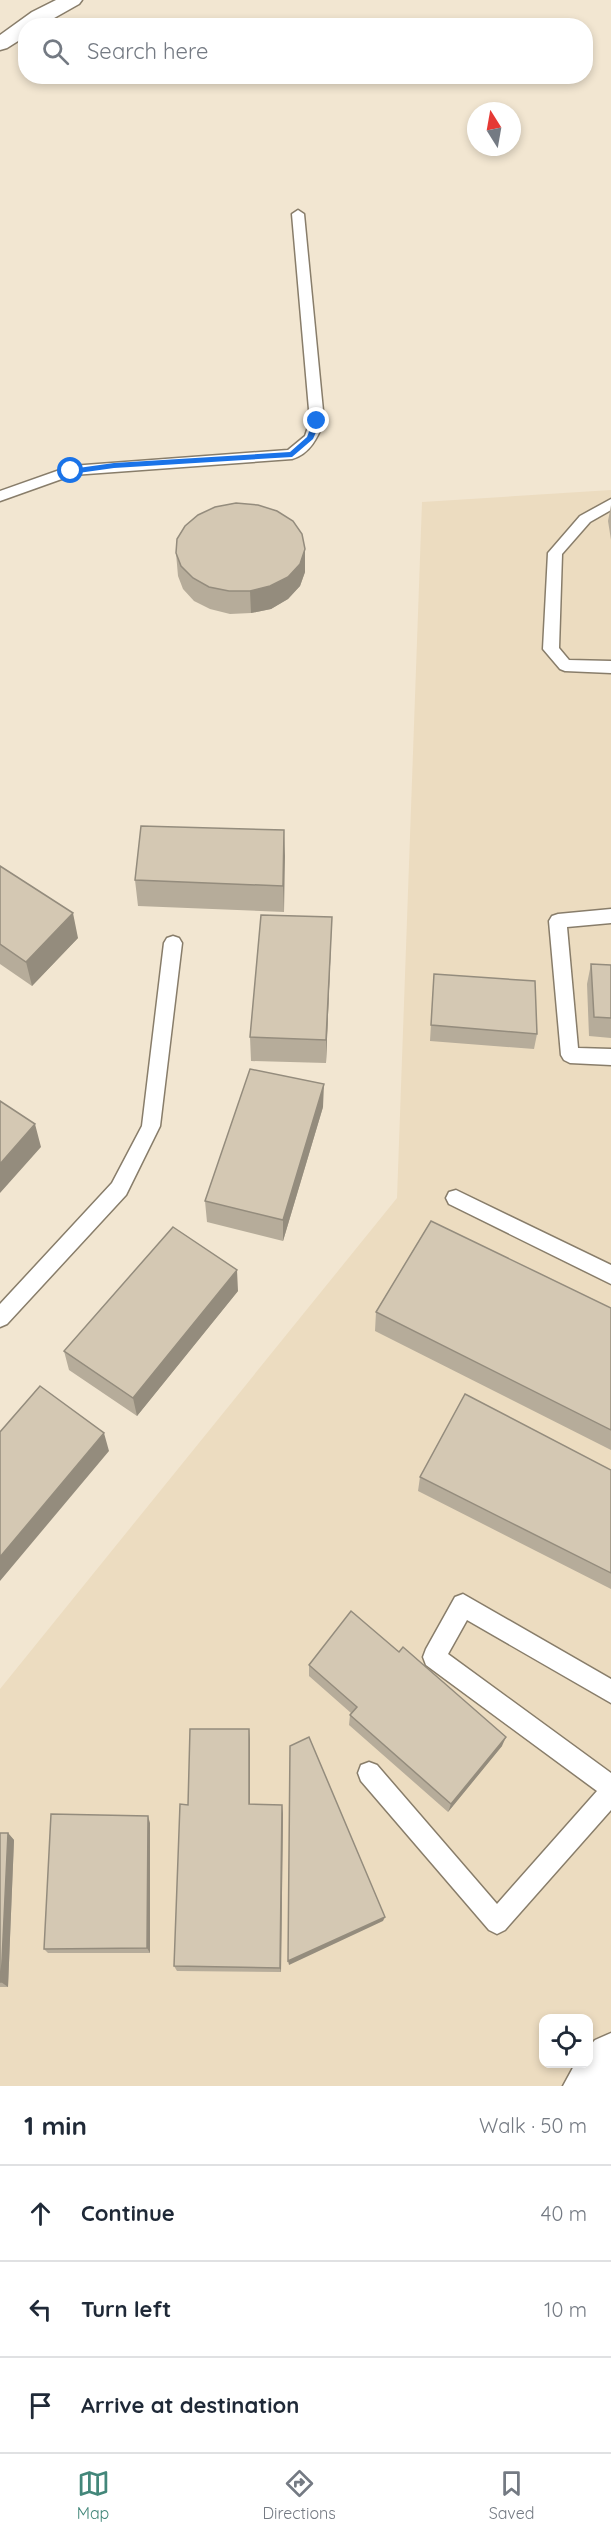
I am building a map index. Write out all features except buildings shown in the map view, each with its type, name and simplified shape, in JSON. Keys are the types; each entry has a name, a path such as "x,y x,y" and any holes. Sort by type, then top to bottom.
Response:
{"main road":[{"path":"36,18 72,0"},
{"path":"0,44 18,32"},
{"path":"586,2086 611,2056"}],"lane":[{"path":"0,496 71,471 292,454 311,438 317,421 298,214"},
{"path":"611,504 585,519 555,553 551,649 565,665 611,667"},
{"path":"611,916 558,921 570,1055 611,1057"},
{"path":"0,1318 119,1189 151,1126 173,943"},
{"path":"456,1198 611,1275"},
{"path":"611,1692 463,1605 434,1658 611,1786"},
{"path":"369,1773 497,1922 611,1793"}],"shaded area":[{"path":"611,490 611,2086 0,2086 0,1689 397,1198 422,502"}],"route":[{"path":"71,471 292,454 311,438 317,421"}]}
